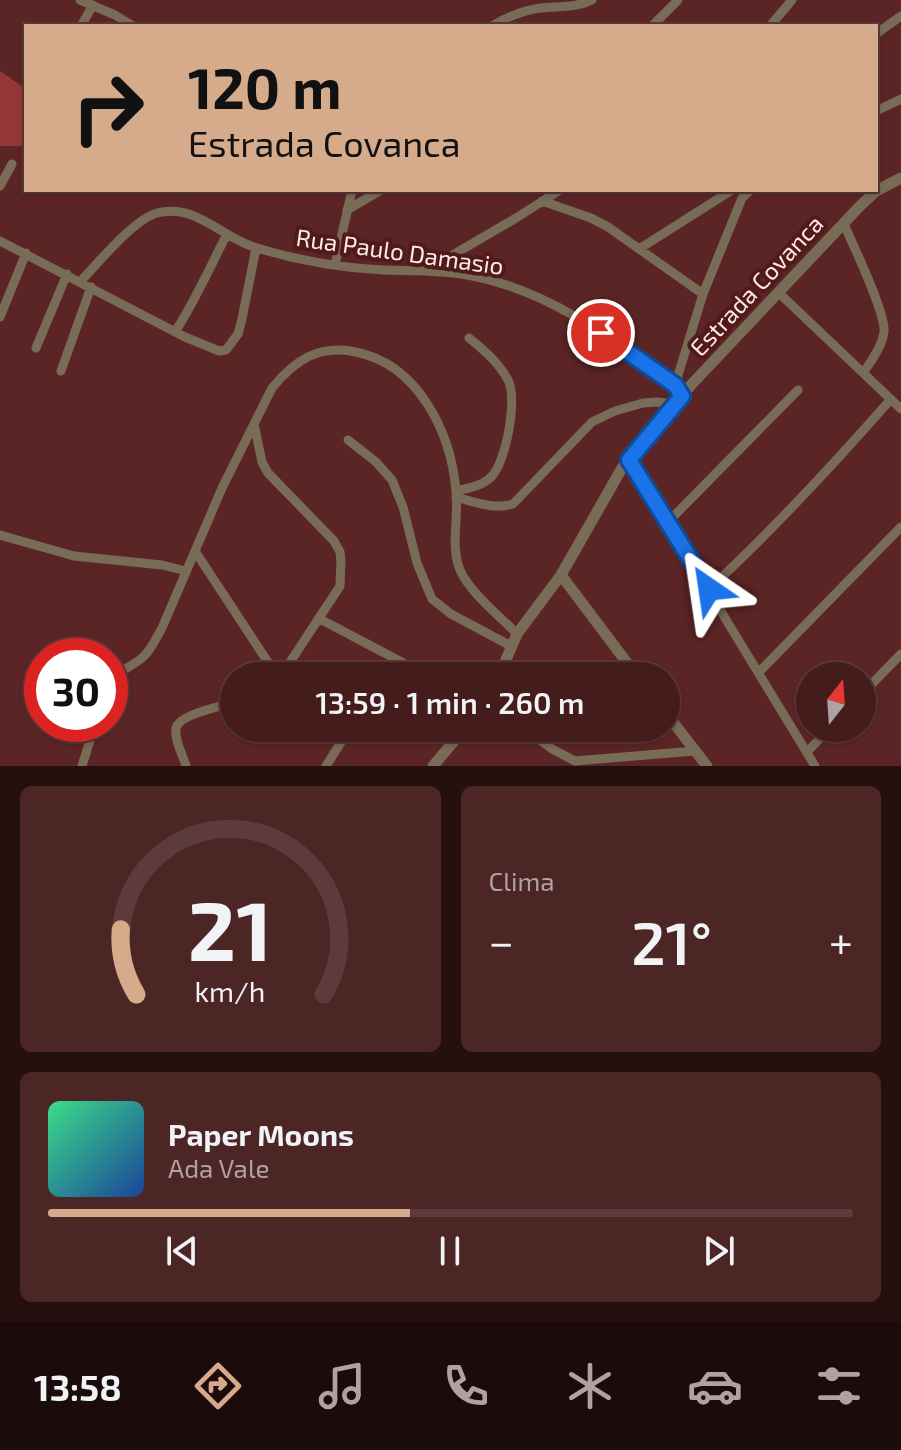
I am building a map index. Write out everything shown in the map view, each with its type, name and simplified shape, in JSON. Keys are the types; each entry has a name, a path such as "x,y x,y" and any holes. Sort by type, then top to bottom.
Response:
{"street":[{"path":"80,0 130,24"},
{"path":"496,24 525,11 572,7 592,0"},
{"path":"654,24 678,0"},
{"path":"772,24 792,0"},
{"path":"82,24 93,5"},
{"path":"878,33 901,16"},
{"path":"878,110 901,99"},
{"path":"0,186 12,164"},
{"name":"Estrada Covanca","path":"878,190 901,178"},
{"path":"335,265 352,192"},
{"path":"347,210 378,192"},
{"path":"427,270 557,192"},
{"name":"Estrada Covanca","path":"505,662 514,640 561,575 613,482 629,460 679,400 875,192"},
{"path":"639,249 736,193"},
{"path":"456,494 494,507 513,504 592,422 643,403 679,400 675,385 736,193"},
{"path":"542,201 608,227 703,294"},
{"name":"Rua Paulo Damasio","path":"80,282 135,225 155,214 177,210 193,214 256,248 335,265 382,270 427,270 469,276 531,293 575,316 675,385"},
{"path":"844,224 885,328 878,350 864,372"},
{"path":"175,332 227,234"},
{"path":"1,246 26,253 175,332 219,351 226,350 238,334 256,248"},
{"path":"0,317 26,253"},
{"path":"36,348 67,274"},
{"path":"61,371 91,287"},
{"path":"779,293 901,409"},
{"path":"456,494 480,485 495,472 510,427 513,403 507,378 491,357 469,338"},
{"path":"128,666 151,648 162,628 272,388 297,362 328,350 354,351 390,364 410,380 425,400 450,452 456,494 455,541 461,572 514,640"},
{"path":"668,522 798,390"},
{"path":"709,589 771,529 891,399"},
{"path":"254,422 262,462 268,473 334,541 340,552 340,586 289,662"},
{"path":"348,440 376,462 392,480 403,507 417,563 432,599 451,614 514,640"},
{"path":"629,460 815,766"},
{"path":"759,672 901,527"},
{"path":"0,535 74,556 162,565 186,571"},
{"path":"195,551 270,662"},
{"path":"561,575 626,662"},
{"path":"320,619 399,662"},
{"path":"876,680 901,654"},
{"path":"186,766 176,731 178,724 203,711 220,707"},
{"path":"680,731 707,766"},
{"path":"82,766 89,742"},
{"path":"326,766 341,742"},
{"path":"433,766 453,742"},
{"path":"543,742 573,764 695,751"},
{"path":"807,752 817,742"}],"shaded area":[{"path":"0,71 24,88 24,146 0,146"}],"route":[{"path":"601,333 675,385 682,396 629,460 709,589"}]}
